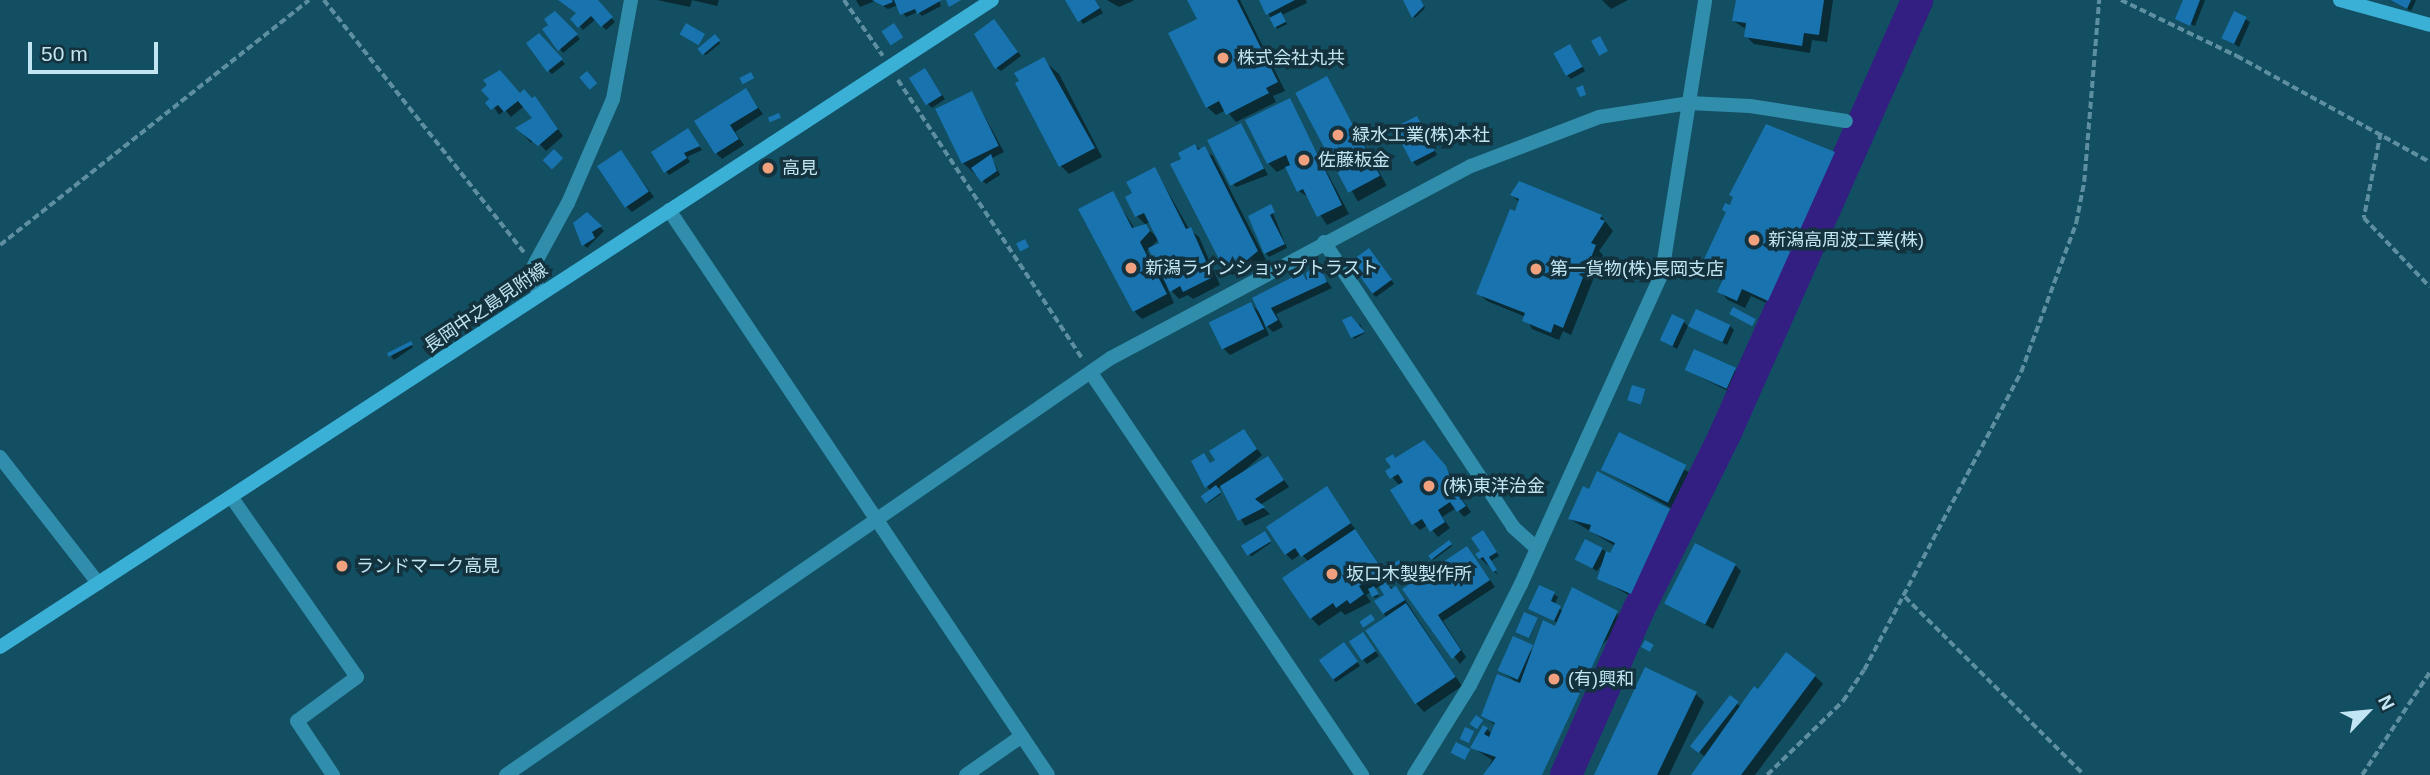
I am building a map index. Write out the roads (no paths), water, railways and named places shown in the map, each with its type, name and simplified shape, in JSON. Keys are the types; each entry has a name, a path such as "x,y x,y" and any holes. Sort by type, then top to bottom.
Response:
{"main road":[{"name":"長岡中之島見附線","path":"0,648 992,0"},
{"path":"2340,0 2430,25"}],"street":[{"path":"538,296 534,265 568,203 613,99 631,0"},
{"path":"1414,775 1470,685 1662,273 1705,0"},
{"path":"506,775 1091,373 1324,242 1471,166 1540,136 1599,117 1689,103 1751,106 1846,121"},
{"path":"669,210 1048,775"},
{"path":"1324,242 1513,527 1536,548"},
{"path":"1091,373 1362,775"},
{"path":"0,457 98,583"},
{"path":"232,498 357,677 297,721 332,775"},
{"path":"966,775 1022,737"}],"waterway":[{"path":"1566,775 1639,609 1726,432 1917,0"}],"place":[{"name":"株式会社丸共","path":"1223,58"},
{"name":"緑水工業(株)本社","path":"1338,135"},
{"name":"佐藤板金","path":"1304,160"},
{"name":"高見","path":"768,168"},
{"name":"新潟高周波工業(株)","path":"1754,240"},
{"name":"新潟ラインショップトラスト","path":"1131,268"},
{"name":"第一貨物(株)長岡支店","path":"1536,269"},
{"name":"(株)東洋治金","path":"1429,486"},
{"name":"ランドマーク高見","path":"342,566"},
{"name":"坂口木製製作所","path":"1332,574"},
{"name":"(有)興和","path":"1554,679"}]}
